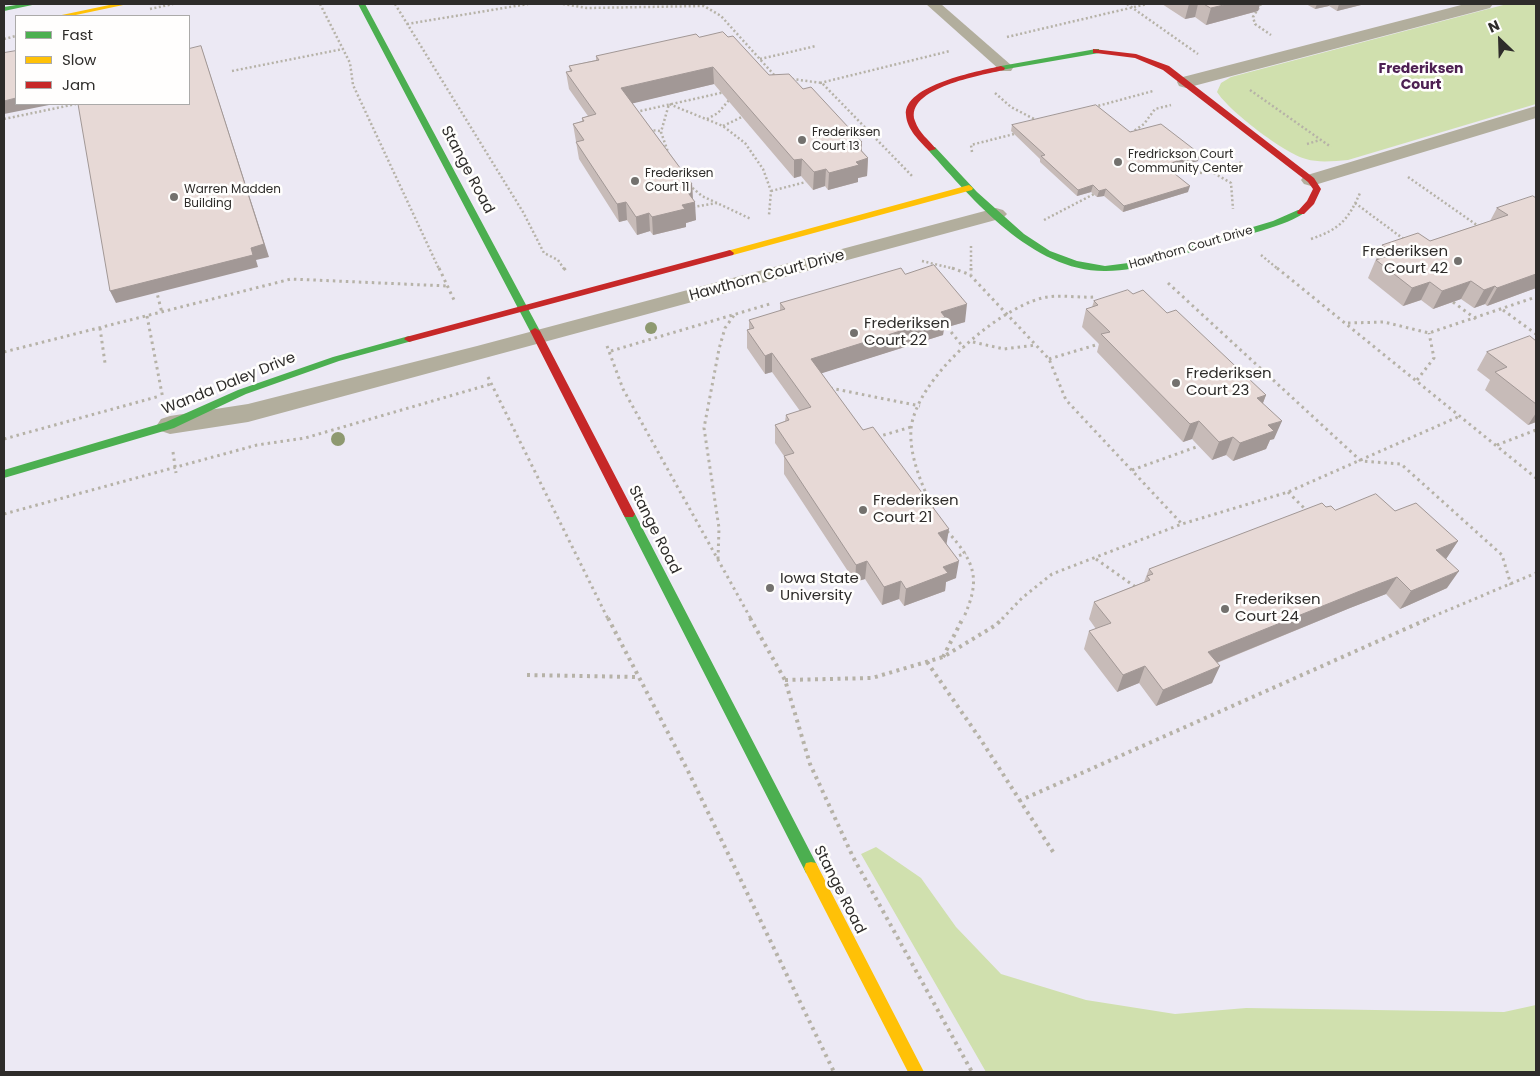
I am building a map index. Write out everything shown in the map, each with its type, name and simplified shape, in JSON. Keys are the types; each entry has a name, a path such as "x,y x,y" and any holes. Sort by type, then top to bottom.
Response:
{"street":[{"path":"4,9 32,4"},
{"path":"66,15 124,4"},
{"name":"Stange Road","path":"360,4 524,309 916,1072"},
{"path":"1186,82 1484,4"},
{"name":"Hawthorn Court Drive","path":"1096,51 1117,53 1154,62 1186,82 1311,180 1317,189 1308,207 1295,216 1241,234 1126,267 1092,269 1068,264 1044,252 1013,231 917,133 909,118 912,103 922,94 939,85 1074,53 1096,51"},
{"path":"1311,180 1536,112"},
{"path":"524,309 969,188"},
{"name":"Hawthorn Court Drive","path":"170,425 248,413 539,338 996,214"},
{"name":"Wanda Daley Drive","path":"4,474 170,425 242,392 336,359 524,309"}],"lane":[{"path":"933,4 1006,68"}],"path":[{"path":"320,4 350,63 350,74 354,85 454,300"},
{"path":"395,4 472,126 523,212 544,253 558,260 569,276"},
{"path":"407,24 528,4"},
{"path":"564,4 587,8 704,6 721,16 779,79 770,82"},
{"path":"1127,4 1380,183 1359,194 1349,217 1325,234 1306,240"},
{"path":"1132,7 1147,4"},
{"path":"1261,4 1253,17 1255,24 1277,40"},
{"path":"760,59 816,46"},
{"path":"232,72 343,49"},
{"path":"786,79 802,79 822,83 933,198"},
{"path":"634,113 726,92"},
{"path":"706,119 718,113 732,96"},
{"path":"1126,136 1144,124 1155,108 1179,103"},
{"path":"669,104 723,126 744,143 763,169 771,191 768,218"},
{"path":"669,104 661,131 671,162"},
{"path":"4,119 71,105"},
{"path":"723,126 748,114"},
{"path":"643,130 661,131"},
{"path":"655,139 663,138"},
{"path":"1210,171 1232,183 1233,224 1241,234"},
{"path":"1416,173 1406,176 1484,230"},
{"path":"684,180 702,196 756,221"},
{"path":"771,191 806,182"},
{"path":"1355,202 1406,241"},
{"path":"688,208 717,203"},
{"path":"956,225 972,244 971,276"},
{"path":"1253,257 1270,252"},
{"path":"1261,255 1348,323 1536,478"},
{"path":"916,260 945,265 971,276 1049,360 1066,400 1182,524"},
{"path":"4,352 291,279 448,286"},
{"path":"1176,280 1167,282 1362,461 1401,464 1502,555 1511,585"},
{"path":"155,283 162,312"},
{"path":"937,516 922,485 913,451 911,427 931,384 947,363 1008,314 1042,298 1096,297"},
{"path":"1348,323 1384,322 1429,333 1476,319 1536,297"},
{"path":"1453,302 1476,319"},
{"path":"1502,310 1536,334"},
{"path":"718,560 719,528 704,428 719,349 726,328 736,314"},
{"path":"147,316 170,425 176,473"},
{"path":"947,327 964,348"},
{"path":"100,328 105,363"},
{"path":"1417,380 1434,358 1429,333"},
{"path":"972,342 996,348 1017,350 1036,345"},
{"path":"1049,360 1099,344"},
{"path":"607,346 623,389 785,680 810,764 853,857 972,1072"},
{"path":"486,374 638,677 688,771 834,1072"},
{"path":"4,514 257,445 305,438 491,384"},
{"path":"828,388 920,406"},
{"path":"785,680 872,678 943,657 996,625 1022,598 1052,574 1096,559 1182,524 1288,492 1362,461 1460,416"},
{"path":"875,438 911,427"},
{"path":"1497,445 1536,430"},
{"path":"1132,470 1199,446"},
{"path":"1288,492 1313,518"},
{"path":"941,524 966,553 976,582 966,611 943,657"},
{"path":"951,558 966,553"},
{"path":"1096,559 1143,593"},
{"path":"1019,801 1397,632 1536,573"},
{"path":"927,662 981,740 1055,854"},
{"path":"527,675 638,677"}],"shaded area":[{"name":"Iowa State University","path":"4,4 1536,4 1536,1072 4,1072"}],"green space":[{"path":"1507,4 1536,4 1536,104 1348,160 1321,161 1306,159 1296,155 1271,140 1233,110 1217,92 1221,83 1231,77"},
{"path":"876,847 921,878 956,927 1001,974 1086,1000 1175,1014 1246,1008 1504,1012 1536,1005 1536,1072 986,1072 861,854"}],"building":[{"path":"1204,4 1228,4 1211,8"},
{"path":"723,32 728,37 733,36 769,75 789,74 803,89 811,87 862,142 855,144 868,158 856,162 859,165 829,173 826,169 814,172 802,159 794,160 713,67 621,88 692,184 683,186 695,202 682,205 685,209 652,217 649,213 636,217 626,202 617,204 576,142 584,140 573,124 584,121 582,118 596,114 566,72 572,71 569,66 599,60 596,56 696,34 699,37"},
{"name":"Warren Madden Building","path":"201,46 264,244 251,248 253,255 110,291 78,105 190,105 190,49"},
{"path":"15,51 15,98 4,101 4,53"},
{"name":"Fredrickson Court Community Center","path":"1096,105 1130,132 1161,124 1200,154 1171,163 1177,168 1170,170 1190,186 1124,206 1106,189 1099,191 1093,185 1078,190 1041,156 1045,155 1012,125"},
{"name":"Frederiksen Court 42","path":"1533,196 1536,198 1536,274 1497,288 1495,286 1484,290 1471,281 1442,291 1430,282 1412,288 1376,260 1393,254 1382,245 1418,233 1430,241 1508,215 1497,208"},
{"path":"934,265 967,304 941,312 945,317 811,359 863,430 873,427 949,529 938,533 959,561 943,567 948,573 906,589 901,581 884,587 867,561 856,565 784,456 794,453 775,425 789,420 786,415 811,407 772,353 765,356 747,330 754,328 749,320 785,309 780,303 901,268 905,274"},
{"name":"Frederiksen Court 23","path":"1128,290 1133,294 1143,290 1167,313 1176,310 1266,395 1257,398 1282,421 1268,425 1274,431 1240,443 1233,437 1219,442 1199,421 1190,424 1101,334 1110,332 1086,309 1098,305 1094,301"},
{"path":"1530,336 1536,341 1536,404 1495,372 1507,367 1487,352"},
{"name":"Frederiksen Court 24","path":"1376,494 1395,511 1416,503 1458,541 1436,550 1459,571 1411,591 1397,577 1208,652 1220,666 1163,690 1145,666 1123,675 1089,631 1111,623 1094,602 1150,580 1147,576 1153,574 1149,569 1322,503 1326,507 1331,506 1335,510"}],"traffic: fast":[{"path":"4,9 33,4"},
{"path":"361,4 535,331"},
{"path":"1001,68 1096,51"},
{"path":"932,149 974,194 1021,236 1047,253 1075,264 1105,268 1137,265 1276,223 1301,212"},
{"path":"4,474 170,425 242,392 336,359 409,339"},
{"path":"629,514 811,868"}],"traffic: slow":[{"path":"66,15 124,4"},
{"path":"730,253 969,188"},
{"path":"811,868 916,1072"}],"traffic: jam":[{"path":"1096,51 1136,56 1166,68 1311,180 1317,189 1311,202 1301,212"},
{"path":"932,149 913,127 910,110 914,102 922,94 949,82 1001,68"},
{"path":"409,339 730,253"},
{"path":"535,331 629,514"}],"place":[{"name":"Frederiksen Court 13","path":"802,140"},
{"name":"Fredrickson Court Community Center","path":"1118,162"},
{"name":"Frederiksen Court 11","path":"635,181"},
{"name":"Warren Madden Building","path":"174,197"},
{"name":"Frederiksen Court 42","path":"1458,261"},
{"name":"Frederiksen Court 22","path":"854,333"},
{"name":"Frederiksen Court 23","path":"1176,383"},
{"name":"Frederiksen Court 21","path":"863,510"},
{"name":"Iowa State University","path":"770,588"},
{"name":"Frederiksen Court 24","path":"1225,609"}],"district":[{"name":"Frederiksen Court","path":"1421,78"}]}
